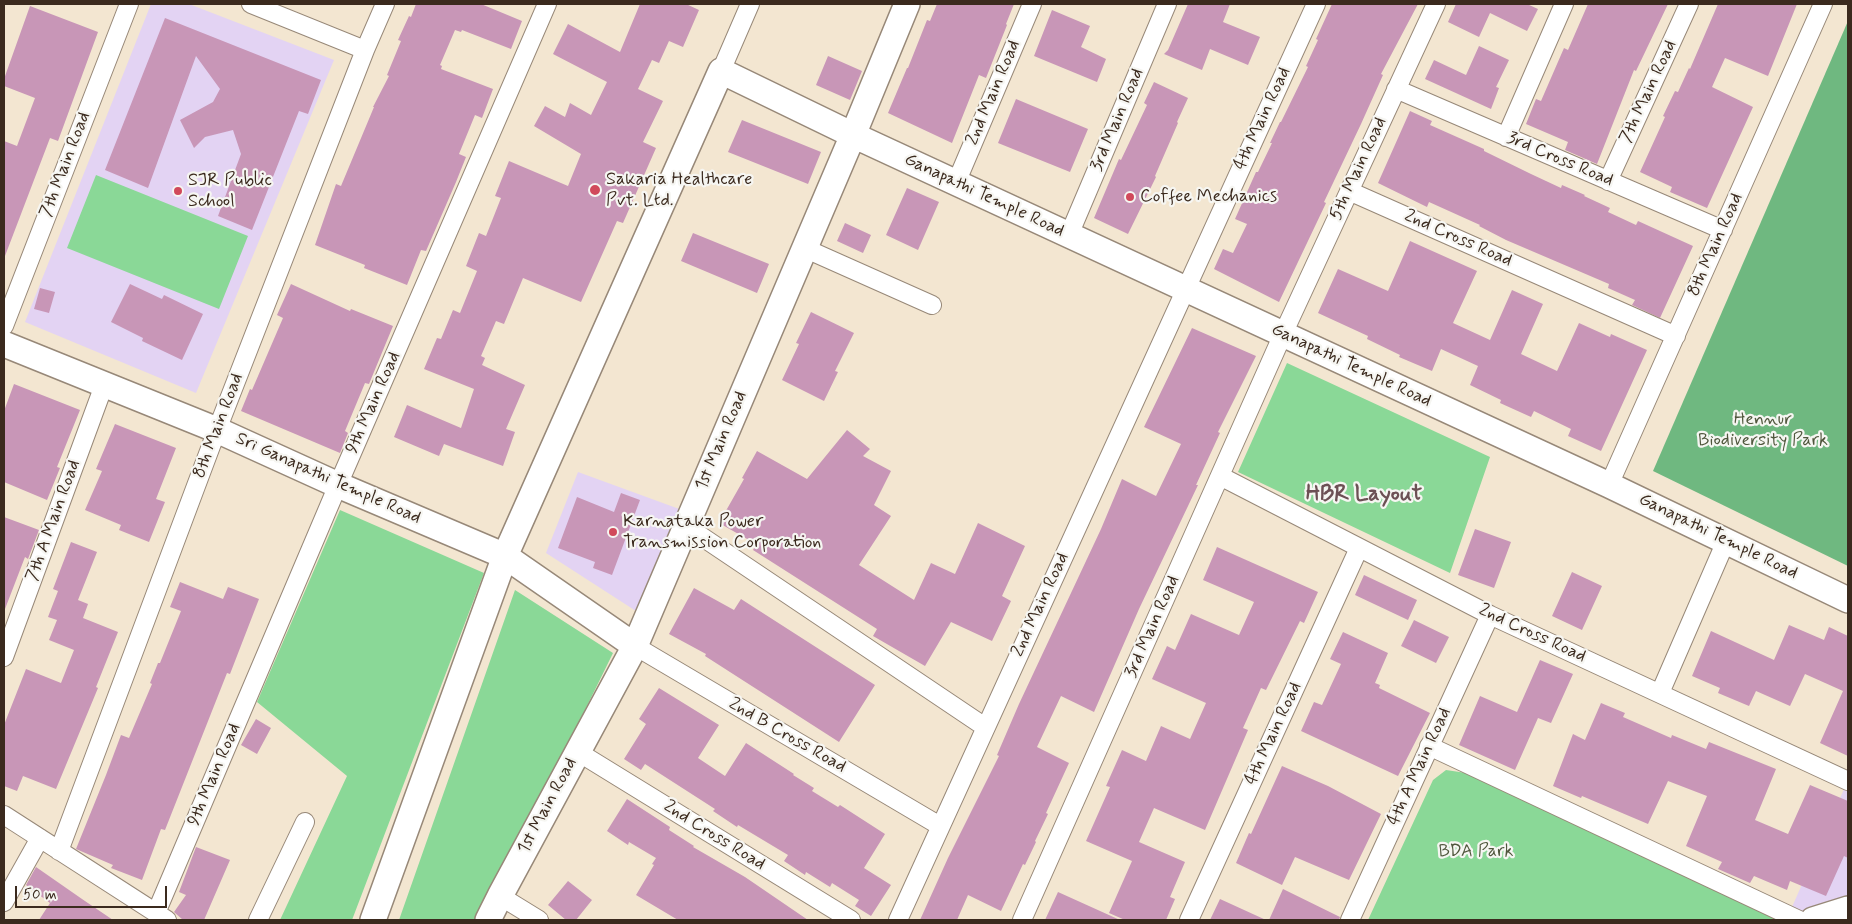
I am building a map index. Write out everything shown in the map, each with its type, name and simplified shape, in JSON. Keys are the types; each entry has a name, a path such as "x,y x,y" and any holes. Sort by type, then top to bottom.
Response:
{"street":[{"name":"7th Main Road","path":"4,326 129,4"},
{"path":"251,4 365,50"},
{"name":"8th Main Road","path":"58,850 216,430 365,50 385,4"},
{"name":"9th Main Road","path":"162,917 338,485 547,4"},
{"path":"373,920 504,556 750,4"},
{"name":"1st Main Road","path":"488,920 635,646 907,4"},
{"name":"2nd Main Road","path":"956,183 1032,4"},
{"name":"3rd Main Road","path":"1069,235 1167,4"},
{"name":"4th Main Road","path":"1185,289 1316,4"},
{"name":"5th Main Road","path":"1283,334 1436,4"},
{"path":"1506,137 1564,4"},
{"name":"7th Main Road","path":"1608,181 1689,4"},
{"name":"8th Main Road","path":"1609,485 1823,4"},
{"name":"Ganapathi Temple Road","path":"721,71 853,135 1609,485 1848,600"},
{"name":"3rd Cross Road","path":"1396,89 1723,230"},
{"name":"2nd Cross Road","path":"1349,191 1676,336"},
{"path":"804,248 932,305"},
{"name":"2nd Main Road","path":"898,920 1185,289"},
{"name":"3rd Main Road","path":"1022,920 1283,334"},
{"name":"Sri Ganapathi Temple Road","path":"4,344 216,430 504,556 635,646"},
{"name":"7th A Main Road","path":"4,657 104,385"},
{"name":"2nd Cross Road","path":"1220,476 1490,615 1848,781"},
{"path":"686,526 985,727"},
{"path":"1660,694 1726,541"},
{"name":"4th Main Road","path":"1189,920 1359,548"},
{"name":"4th A Main Road","path":"1350,920 1490,615"},
{"name":"2nd B Cross Road","path":"635,646 940,826"},
{"path":"1430,746 1799,920"},
{"name":"2nd Cross Road","path":"578,752 851,920"},
{"path":"4,815 162,917"},
{"path":"258,920 305,822"},
{"path":"4,902 40,838"},
{"path":"500,896 538,920"},
{"path":"1814,920 1848,909"}],"shaded area":[{"name":"SJR Public School","path":"151,4 189,4 334,60 196,393 25,322"},
{"name":"Karnataka Power Transmission Corporation","path":"578,472 682,510 639,613 546,553"},
{"path":"1848,780 1848,899 1807,913 1792,907"}],"green space":[{"name":"Hennur Biodiversity Park","path":"1848,21 1848,566 1653,471"},
{"path":"96,175 248,236 219,309 67,248"},
{"path":"1287,363 1490,457 1450,573 1238,472"},
{"path":"340,510 484,573 352,920 280,920 347,776 257,702"},
{"path":"515,590 613,653 482,920 399,920"},
{"name":"BDA Park","path":"1446,770 1466,773 1782,919 1368,920 1433,780"}],"building":[{"path":"416,4 481,4 522,21 511,49 462,30 461,32 455,30 440,65 442,66 441,69 493,89 482,118 475,115 459,154 466,157 456,182 426,251 421,250 407,285 364,268 365,265 315,245 336,184 341,186 373,107 389,76 387,75 401,41 398,40"},
{"path":"640,4 686,4 699,10 683,47 669,41 659,63 652,60 638,89 663,101 643,142 656,148 623,223 617,221 581,302 523,278 504,324 496,321 481,356 485,358 482,365 525,385 506,429 515,432 503,466 444,444 439,456 394,437 407,405 461,428 474,389 424,369 437,338 441,339 453,310 460,313 477,271 466,266 479,233 486,236 501,198 495,196 509,161 568,186 581,154 534,126 545,106 565,117 570,103 591,115 607,82 553,54 568,24 620,52"},
{"path":"937,4 1014,4 986,78 979,75 952,143 888,113 927,20 930,21"},
{"path":"1188,4 1230,4 1223,22 1260,37 1248,65 1210,49 1202,70 1164,54 1168,50"},
{"path":"1332,4 1418,4 1381,74 1383,75 1324,202 1326,203 1279,302 1214,269 1223,249 1233,253 1247,224 1235,219 1308,67 1306,66 1318,40 1316,39"},
{"path":"1456,4 1527,4 1538,9 1527,31 1490,13 1479,37 1448,22"},
{"path":"1588,4 1668,4 1636,71 1634,70 1597,164 1565,150 1568,142 1526,124 1536,99 1541,101 1564,48 1568,50"},
{"path":"1718,4 1797,4 1768,76 1725,58 1712,87 1753,107 1707,208 1670,192 1672,187 1640,172 1665,117 1663,116 1675,91 1678,92 1690,69"},
{"path":"30,6 98,32 58,141 50,138 4,256 4,141 17,146 35,98 4,86 4,79"},
{"path":"1052,10 1090,26 1081,47 1106,59 1097,82 1034,56"},
{"path":"165,18 321,80 308,114 299,111 252,230 218,216 241,154 233,130 205,137 194,148 180,120 213,102 220,89 196,56 148,188 105,170"},
{"path":"1479,46 1509,60 1496,87 1499,88 1491,109 1425,79 1434,60 1466,75"},
{"path":"828,56 862,71 850,100 816,85"},
{"path":"1154,82 1188,98 1156,177 1128,234 1094,218 1119,159 1121,160 1147,105 1144,103"},
{"path":"1016,99 1088,129 1070,172 998,143"},
{"path":"1410,111 1432,121 1430,125 1484,149 1484,151 1531,174 1561,188 1562,185 1585,195 1610,208 1608,212 1636,225 1638,221 1693,246 1660,318 1632,305 1635,300 1608,288 1609,284 1506,240 1480,225 1429,202 1427,207 1378,183"},
{"path":"742,120 821,152 808,184 728,152"},
{"path":"907,188 939,202 918,250 886,235"},
{"path":"845,223 871,235 863,253 837,241"},
{"path":"693,233 769,264 757,293 681,261"},
{"path":"1410,241 1477,271 1453,323 1490,340 1512,290 1543,304 1521,354 1557,371 1579,323 1610,337 1611,334 1647,350 1601,451 1568,436 1571,429 1534,411 1531,417 1500,403 1501,400 1470,385 1478,366 1441,349 1432,371 1399,357 1400,355 1367,339 1368,336 1318,313 1338,269 1388,291"},
{"path":"130,284 162,299 164,295 203,314 182,360 142,341 143,338 111,322"},
{"path":"291,284 350,311 351,309 393,326 369,384 365,383 345,431 348,433 340,453 241,411 283,318 277,315"},
{"path":"40,288 55,292 49,313 34,309"},
{"path":"811,312 854,333 835,371 838,372 824,401 782,380 799,344 796,343"},
{"path":"1192,328 1256,356 1218,432 1220,433 1196,485 1198,485 1139,609 1094,712 1061,696 1037,747 1069,763 1046,813 1048,814 1036,842 1025,865 1023,864 1001,911 968,895 957,920 920,920 948,858 999,756 997,755 1019,704 1101,529 1122,479 1156,496 1181,444 1144,427"},
{"path":"14,384 80,410 57,467 60,468 47,500 4,482 4,411"},
{"path":"115,424 176,448 156,499 165,502 149,542 119,530 121,525 85,510 102,471 96,469"},
{"path":"847,430 870,449 863,456 891,471 874,505 891,516 859,565 914,600 931,563 955,574 978,523 1025,546 1002,596 1011,601 992,641 951,622 925,666 873,636 877,629 753,550 756,544 719,523 744,479 742,478 757,451 807,479"},
{"path":"621,493 640,500 612,575 593,568 595,562 558,548 577,497 614,512"},
{"path":"4,517 39,530 28,559 25,557 5,609 4,608"},
{"path":"1475,529 1511,542 1494,588 1458,575"},
{"path":"71,542 97,552 78,600 88,604 83,618 118,632 96,687 98,688 56,789 23,776 17,791 4,786 4,725 26,669 61,683 74,650 49,640 57,620 48,617 58,591 53,589"},
{"path":"1217,547 1318,592 1304,623 1300,621 1266,690 1261,688 1243,728 1248,730 1205,830 1154,808 1139,842 1185,862 1170,897 1175,899 1166,920 1125,920 1109,913 1132,861 1086,841 1110,787 1106,786 1122,750 1146,761 1161,726 1190,739 1206,703 1152,679 1167,646 1175,650 1191,614 1239,635 1254,602 1203,580"},
{"path":"1572,572 1602,586 1582,630 1552,616"},
{"path":"1364,575 1417,600 1408,620 1355,595"},
{"path":"180,582 223,599 228,587 259,599 230,674 227,673 165,830 161,829 142,880 111,868 113,865 76,849 121,735 129,738 152,684 150,683 158,663 160,663 181,611 170,607"},
{"path":"694,588 734,610 741,599 875,685 839,742 705,656 706,654 669,634"},
{"path":"1414,620 1449,637 1436,663 1401,646"},
{"path":"1789,625 1824,640 1829,627 1848,636 1848,756 1820,743 1843,691 1805,674 1790,706 1756,691 1749,706 1718,693 1720,688 1692,676 1711,631 1774,660"},
{"path":"1343,632 1388,653 1375,683 1380,685 1379,688 1430,713 1398,776 1301,731 1314,702 1322,705 1341,664 1330,659"},
{"path":"1540,660 1573,674 1551,723 1538,718 1515,770 1459,745 1480,696 1517,712"},
{"path":"659,688 719,725 698,758 725,776 746,743 814,788 812,791 838,807 840,805 885,834 864,868 891,885 871,916 855,906 859,900 832,883 830,887 806,872 805,875 784,861 788,855 738,825 737,827 713,811 715,809 645,764 641,770 624,759 646,724 639,719"},
{"path":"1601,703 1625,713 1623,717 1671,738 1672,735 1706,749 1709,742 1776,769 1755,820 1788,834 1810,785 1848,801 1848,858 1844,856 1826,896 1790,881 1787,890 1754,876 1750,883 1718,869 1722,862 1686,846 1707,796 1668,781 1648,824 1553,786 1573,734 1585,740"},
{"path":"256,719 271,728 257,754 241,745"},
{"path":"1282,766 1328,786 1381,814 1349,880 1295,857 1282,885 1236,863"},
{"path":"627,799 670,827 669,830 693,847 745,877 808,920 678,920 636,895 654,865 652,864 656,858 629,842 628,845 607,831"},
{"path":"196,847 230,860 204,920 183,920 174,912 186,895 179,892"},
{"path":"36,867 113,920 39,920 50,903 26,885"},
{"path":"568,881 592,900 576,920 566,920 548,905"},
{"path":"1283,889 1340,917 1339,920 1269,920"},
{"path":"1058,892 1120,920 1045,920"},
{"path":"1220,899 1266,920 1210,920"}],"place":[{"name":"Sakaria Healthcare Pvt. Ltd.","path":"595,190"},
{"name":"SJR Public School","path":"178,191"},
{"name":"Coffee Mechanics","path":"1130,197"},
{"name":"Karnataka Power Transmission Corporation","path":"613,532"}],"district":[{"name":"HBR Layout","path":"1364,495"}]}
